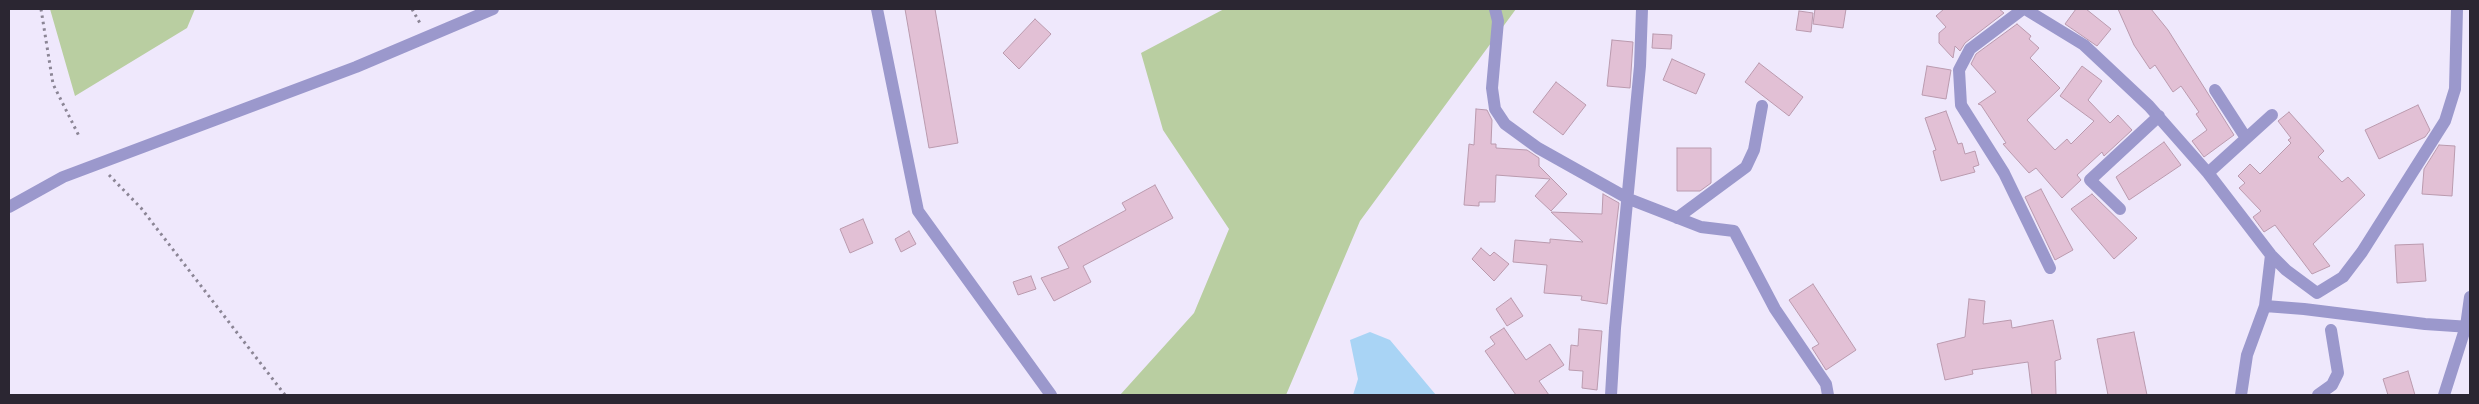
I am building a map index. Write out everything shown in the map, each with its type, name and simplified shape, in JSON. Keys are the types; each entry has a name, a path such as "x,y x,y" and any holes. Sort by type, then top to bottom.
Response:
{"street":[{"path":"9,208 63,177 356,67 493,9"},
{"path":"877,9 918,212 1051,395"},
{"path":"1494,9 1498,21 1492,88 1496,110 1505,124 1538,148 1629,199 1701,227 1734,231 1775,309 1826,384 1828,395"},
{"path":"1611,395 1615,328 1629,199 1640,66 1642,9"},
{"path":"2050,268 2004,173 1962,106 1959,70 1970,49 2024,9 2084,45 2159,116 2208,173 2272,255 2286,270 2317,293 2343,277 2362,252 2445,121 2455,89 2457,9"},
{"path":"2215,90 2246,138"},
{"path":"1678,218 1746,167 1754,150 1762,106"},
{"path":"2208,173 2272,115"},
{"path":"2120,209 2090,180 2159,116"},
{"path":"2241,395 2247,355 2265,306 2272,255"},
{"path":"2444,395 2468,326 2470,297"},
{"path":"2265,306 2425,324 2468,326"},
{"path":"2318,395 2332,385 2338,373 2331,330"}],"path":[{"path":"42,9 53,84 80,138"},
{"path":"99,163 142,208 285,395"}],"green space":[{"path":"50,9 195,9 187,28 75,96"},
{"path":"1224,9 1516,9 1360,221 1286,395 1120,395 1194,313 1229,229 1163,130 1141,53"}],"water":[{"path":"1370,332 1390,340 1436,395 1353,395 1358,379 1350,340"}],"building":[{"path":"905,9 935,9 958,143 929,148"},
{"path":"1815,9 1846,9 1843,28 1813,24"},
{"path":"1944,9 1999,9 2004,13 1965,43 1960,51 1955,46 1953,58 1939,43 1939,33 1946,27 1936,16"},
{"path":"2076,9 2086,9 2111,29 2097,46 2065,24"},
{"path":"2118,9 2151,9 2168,30 2234,135 2204,157 2192,141 2207,130 2196,114 2199,112 2181,86 2173,92 2155,65 2150,69 2134,45"},
{"path":"1799,11 1813,13 1811,32 1796,30"},
{"path":"1035,19 1051,34 1019,69 1003,53"},
{"path":"2017,24 2031,36 2029,39 2039,48 2030,58 2060,88 2027,120 2055,150 2067,139 2071,144 2094,121 2060,96 2082,66 2102,81 2088,100 2110,123 2118,115 2132,130 2104,156 2102,152 2077,175 2081,180 2062,198 2036,168 2029,173 2010,152 2003,144 2006,143 1981,105 1978,104 1996,92 1971,64 1976,54"},
{"path":"1653,34 1672,35 1671,49 1652,48"},
{"path":"1612,40 1633,42 1630,88 1607,86"},
{"path":"1672,59 1705,74 1696,94 1663,80"},
{"path":"1759,63 1803,97 1789,116 1745,82"},
{"path":"1927,66 1951,70 1946,99 1922,95"},
{"path":"1556,82 1586,105 1563,135 1533,112"},
{"path":"2418,105 2430,130 2425,137 2379,159 2365,130"},
{"path":"1476,109 1487,110 1492,120 1491,144 1496,144 1496,148 1527,150 1539,158 1539,166 1567,194 1551,211 1535,196 1550,179 1496,175 1495,202 1479,202 1479,206 1464,205 1469,144 1474,145"},
{"path":"1946,111 1958,144 1962,143 1965,154 1975,151 1979,165 1973,167 1975,172 1941,181 1933,151 1936,150 1925,118"},
{"path":"2289,112 2324,151 2318,157 2342,182 2348,177 2365,195 2313,244 2330,266 2312,274 2275,225 2264,232 2253,217 2261,211 2239,188 2245,183 2238,176 2250,164 2260,174 2291,143 2288,140 2291,138 2278,121"},
{"path":"2164,142 2181,165 2129,200 2116,177"},
{"path":"2439,145 2455,146 2452,196 2422,194 2424,169"},
{"path":"1677,148 1711,148 1711,183 1700,191 1677,191"},
{"path":"1155,185 1173,218 1083,266 1091,282 1054,301 1041,278 1069,268 1058,247 1126,210 1122,203"},
{"path":"2041,189 2073,250 2055,260 2025,197"},
{"path":"1603,194 1619,203 1607,304 1581,300 1582,296 1544,293 1547,265 1513,262 1515,240 1550,243 1550,239 1583,242 1551,212 1602,214"},
{"path":"2092,194 2137,238 2114,259 2071,209"},
{"path":"863,219 873,243 850,253 840,229"},
{"path":"909,231 916,244 901,252 895,239"},
{"path":"2423,244 2426,281 2397,283 2395,245"},
{"path":"1481,248 1490,256 1494,252 1509,264 1494,281 1472,259"},
{"path":"1031,276 1036,289 1018,295 1013,282"},
{"path":"1813,284 1856,350 1826,370 1812,348 1819,344 1789,300"},
{"path":"1511,298 1523,316 1507,326 1496,309"},
{"path":"1969,299 1985,301 1983,324 2011,320 2012,328 2053,320 2061,359 2055,361 2056,395 2032,395 2028,362 1972,370 1973,374 1945,380 1937,344 1965,337"},
{"path":"1504,328 1526,360 1550,344 1564,365 1539,381 1549,395 1516,395 1485,351 1495,344 1490,337"},
{"path":"1579,329 1602,331 1597,390 1582,388 1583,371 1569,370 1571,345 1578,346"},
{"path":"2134,332 2147,395 2108,395 2097,339"},
{"path":"2408,371 2415,395 2388,395 2383,379"}]}
